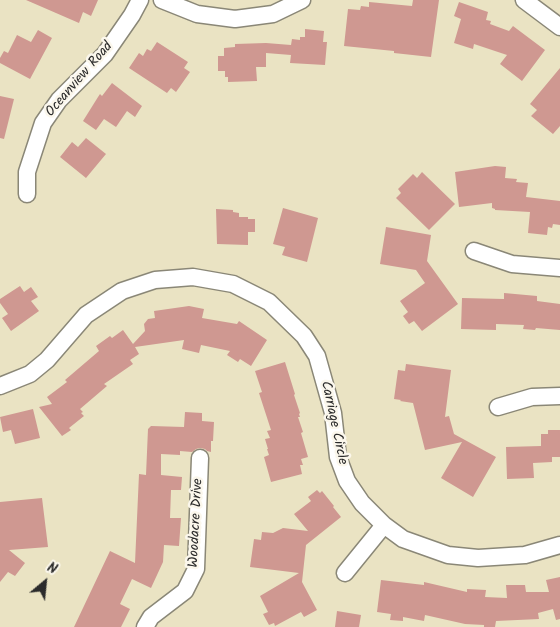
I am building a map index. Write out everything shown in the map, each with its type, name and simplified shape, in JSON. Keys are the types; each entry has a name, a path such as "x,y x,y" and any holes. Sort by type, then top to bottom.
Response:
{"street":[{"name":"Oceanview Road","path":"27,194 27,172 43,124 59,100 105,54 140,0"},
{"path":"162,0 197,14 235,19 273,14 302,0"},
{"path":"524,0 560,27"},
{"path":"474,252 512,264 560,268"},
{"name":"Carriage Circle","path":"0,386 30,374 47,360 86,315 122,291 155,280 193,277 233,284 269,302 304,336 317,356 333,413 338,457 347,481 362,503 384,524 403,538 448,555 478,558 525,554 560,545"},
{"path":"498,407 532,396 560,396"},
{"name":"Woodacre Drive","path":"144,627 151,617 185,591 196,569 200,458"},
{"path":"346,573 384,524"}],"building":[{"path":"26,0 98,0 91,16 83,12 79,23"},
{"path":"413,0 439,0 431,57 344,46 348,9 360,10 361,6 369,7 369,2 412,6"},
{"path":"459,2 488,12 486,20 491,21 490,24 509,31 513,26 545,50 522,81 500,64 507,55 474,44 473,49 454,43 461,19 454,16"},
{"path":"305,29 324,31 323,42 327,42 325,65 290,63 291,55 266,53 266,67 256,67 257,81 228,82 228,77 225,77 225,71 218,71 218,56 224,56 224,48 235,47 235,44 266,43 291,45 292,39 300,40 300,37 305,37"},
{"path":"38,30 52,38 30,79 0,63 0,58 4,51 8,53 17,35 31,42"},
{"path":"157,42 188,62 184,68 190,72 176,92 171,88 167,93 129,68 139,53 143,56 147,49 151,51"},
{"path":"560,68 560,126 553,134 531,116 537,110 530,104"},
{"path":"112,83 142,106 135,117 127,111 116,127 104,119 96,130 83,121 100,94 102,96"},
{"path":"0,96 14,99 4,139 0,138"},
{"path":"86,138 106,154 86,178 60,157 72,142 78,147"},
{"path":"495,166 506,167 505,178 517,179 516,182 528,183 526,197 560,201 560,225 553,224 552,228 548,227 547,235 528,233 530,212 495,210 492,208 492,203 459,207 455,172"},
{"path":"422,172 455,204 429,230 396,198 401,193 398,189 413,174 417,178"},
{"path":"283,208 318,218 307,262 282,255 285,247 273,244"},
{"path":"216,209 233,210 233,212 239,213 239,217 255,219 255,232 248,232 248,245 217,244"},
{"path":"386,227 431,235 427,261 458,304 422,331 414,321 409,324 403,316 408,312 400,301 425,283 416,270 380,264"},
{"path":"20,286 24,292 31,287 38,297 31,301 39,311 11,331 2,318 8,314 0,303 0,299"},
{"path":"504,293 537,296 537,301 560,304 560,330 523,329 524,325 496,324 496,330 461,329 462,298 504,299"},
{"path":"189,306 204,309 202,318 237,324 239,321 267,340 251,366 240,359 238,362 227,355 230,351 201,345 199,353 182,349 184,340 135,347 139,354 130,360 133,364 104,384 107,386 80,409 84,416 69,428 71,430 62,436 39,407 52,404 47,397 67,382 65,380 99,351 96,346 123,330 133,344 145,331 144,324 148,319 155,318 154,311"},
{"path":"285,362 300,413 300,417 298,417 308,457 301,459 303,465 300,465 302,474 271,482 264,457 269,455 265,439 270,438 267,431 271,430 259,393 262,392 255,371"},
{"path":"406,364 451,370 445,417 449,416 454,434 496,457 473,497 441,478 462,442 425,450 413,403 394,399 398,370 405,371"},
{"path":"33,409 40,438 15,444 11,430 3,432 0,417"},
{"path":"185,412 202,413 202,421 214,422 211,452 200,448 192,452 180,451 180,455 161,454 161,475 182,477 181,490 171,490 170,518 181,518 179,546 164,545 163,562 151,588 132,579 120,604 130,609 121,627 74,627 110,551 135,563 139,474 146,475 148,429 151,426 184,427"},
{"path":"548,430 560,430 560,457 552,457 552,462 533,463 534,478 507,479 506,447 541,446 541,434 548,434"},
{"path":"317,490 320,493 322,491 341,517 306,545 302,582 317,610 304,617 301,612 275,626 274,623 269,625 263,614 268,612 260,596 299,573 250,567 254,539 261,540 262,532 273,533 283,528 308,531 294,514 311,501 308,497"},
{"path":"42,498 48,547 9,550 25,563 15,576 8,572 0,582 0,502"},
{"path":"560,577 560,619 556,620 553,609 538,613 539,619 496,621 495,627 465,624 425,615 424,621 403,617 403,621 390,620 391,614 377,612 381,580 424,585 424,582 467,592 467,589 486,590 485,597 507,598 506,585 525,585 526,592 549,592 546,580"},
{"path":"337,611 361,615 359,627 335,627"}]}
